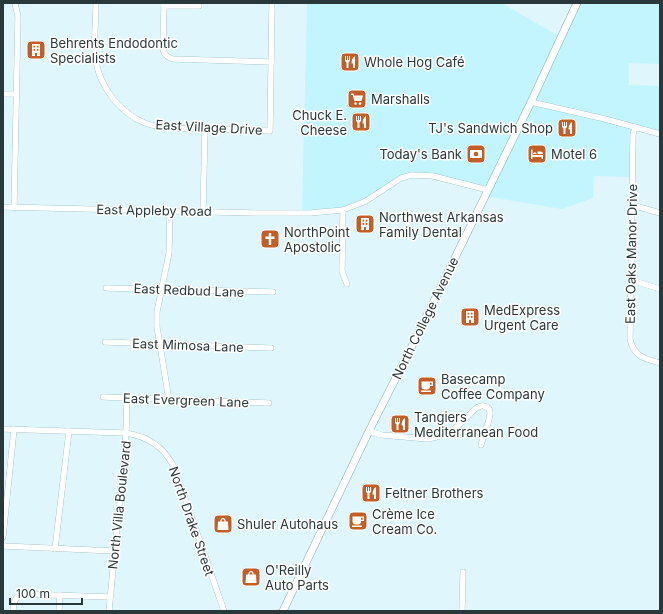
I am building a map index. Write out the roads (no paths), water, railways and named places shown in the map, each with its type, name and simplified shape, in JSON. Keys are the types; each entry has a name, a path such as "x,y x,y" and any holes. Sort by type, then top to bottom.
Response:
{"main road":[{"name":"North College Avenue","path":"283,611 369,430 411,348 531,102 577,3"}],"street":[{"path":"14,207 18,17 15,3"},
{"name":"East Village Drive","path":"96,3 96,63 102,81 113,99 121,108 128,114 151,125 169,128 205,130 270,131 270,62"},
{"path":"199,6 164,5 163,48 167,57 173,59 270,62 272,3"},
{"path":"3,94 16,94"},
{"path":"531,102 605,119 660,134"},
{"name":"East Oaks Manor Drive","path":"635,127 633,135 630,335 631,344 636,353 645,359 660,363"},
{"path":"203,212 205,130"},
{"name":"East Appleby Road","path":"3,207 203,212 326,212 343,210 366,201 401,178 412,175 433,176 488,190"},
{"path":"632,205 660,213"},
{"path":"343,210 342,271 347,284"},
{"path":"169,400 157,327 157,312 169,252 170,211"},
{"path":"630,280 660,289"},
{"name":"East Redbud Lane","path":"106,288 273,292"},
{"name":"East Mimosa Lane","path":"105,342 271,348"},
{"name":"East Evergreen Lane","path":"103,397 269,403"},
{"name":"North Villa Boulevard","path":"109,611 126,433 127,398"},
{"path":"369,430 382,435 428,439 435,438 458,427 475,409 482,406 488,408 490,414 481,445"},
{"name":"North Drake Street","path":"3,429 126,433 144,438 156,444 166,453 178,476 224,611"},
{"path":"3,537 14,429"},
{"path":"55,549 69,431"},
{"path":"3,546 114,552"},
{"path":"462,611 463,572"},
{"path":"13,611 15,599 22,594 110,597"},
{"path":"59,611 60,595"}],"place":[{"name":"Behrents Endodontic Specialists","path":"36,50"},
{"name":"Whole Hog Café","path":"350,62"},
{"name":"Marshalls","path":"357,99"},
{"name":"Chuck E. Cheese","path":"361,122"},
{"name":"TJ's Sandwich Shop","path":"567,128"},
{"name":"Today's Bank","path":"476,154"},
{"name":"Motel 6","path":"537,154"},
{"name":"Northwest Arkansas Family Dental","path":"365,224"},
{"name":"NorthPoint Apostolic","path":"270,239"},
{"name":"MedExpress Urgent Care","path":"470,317"},
{"name":"Basecamp Coffee Company","path":"427,386"},
{"name":"Tangiers Mediterranean Food","path":"400,424"},
{"name":"Feltner Brothers","path":"371,493"},
{"name":"Crème Ice Cream Co.","path":"358,521"},
{"name":"Shuler Autohaus","path":"223,524"},
{"name":"O'Reilly Auto Parts","path":"251,577"}]}
